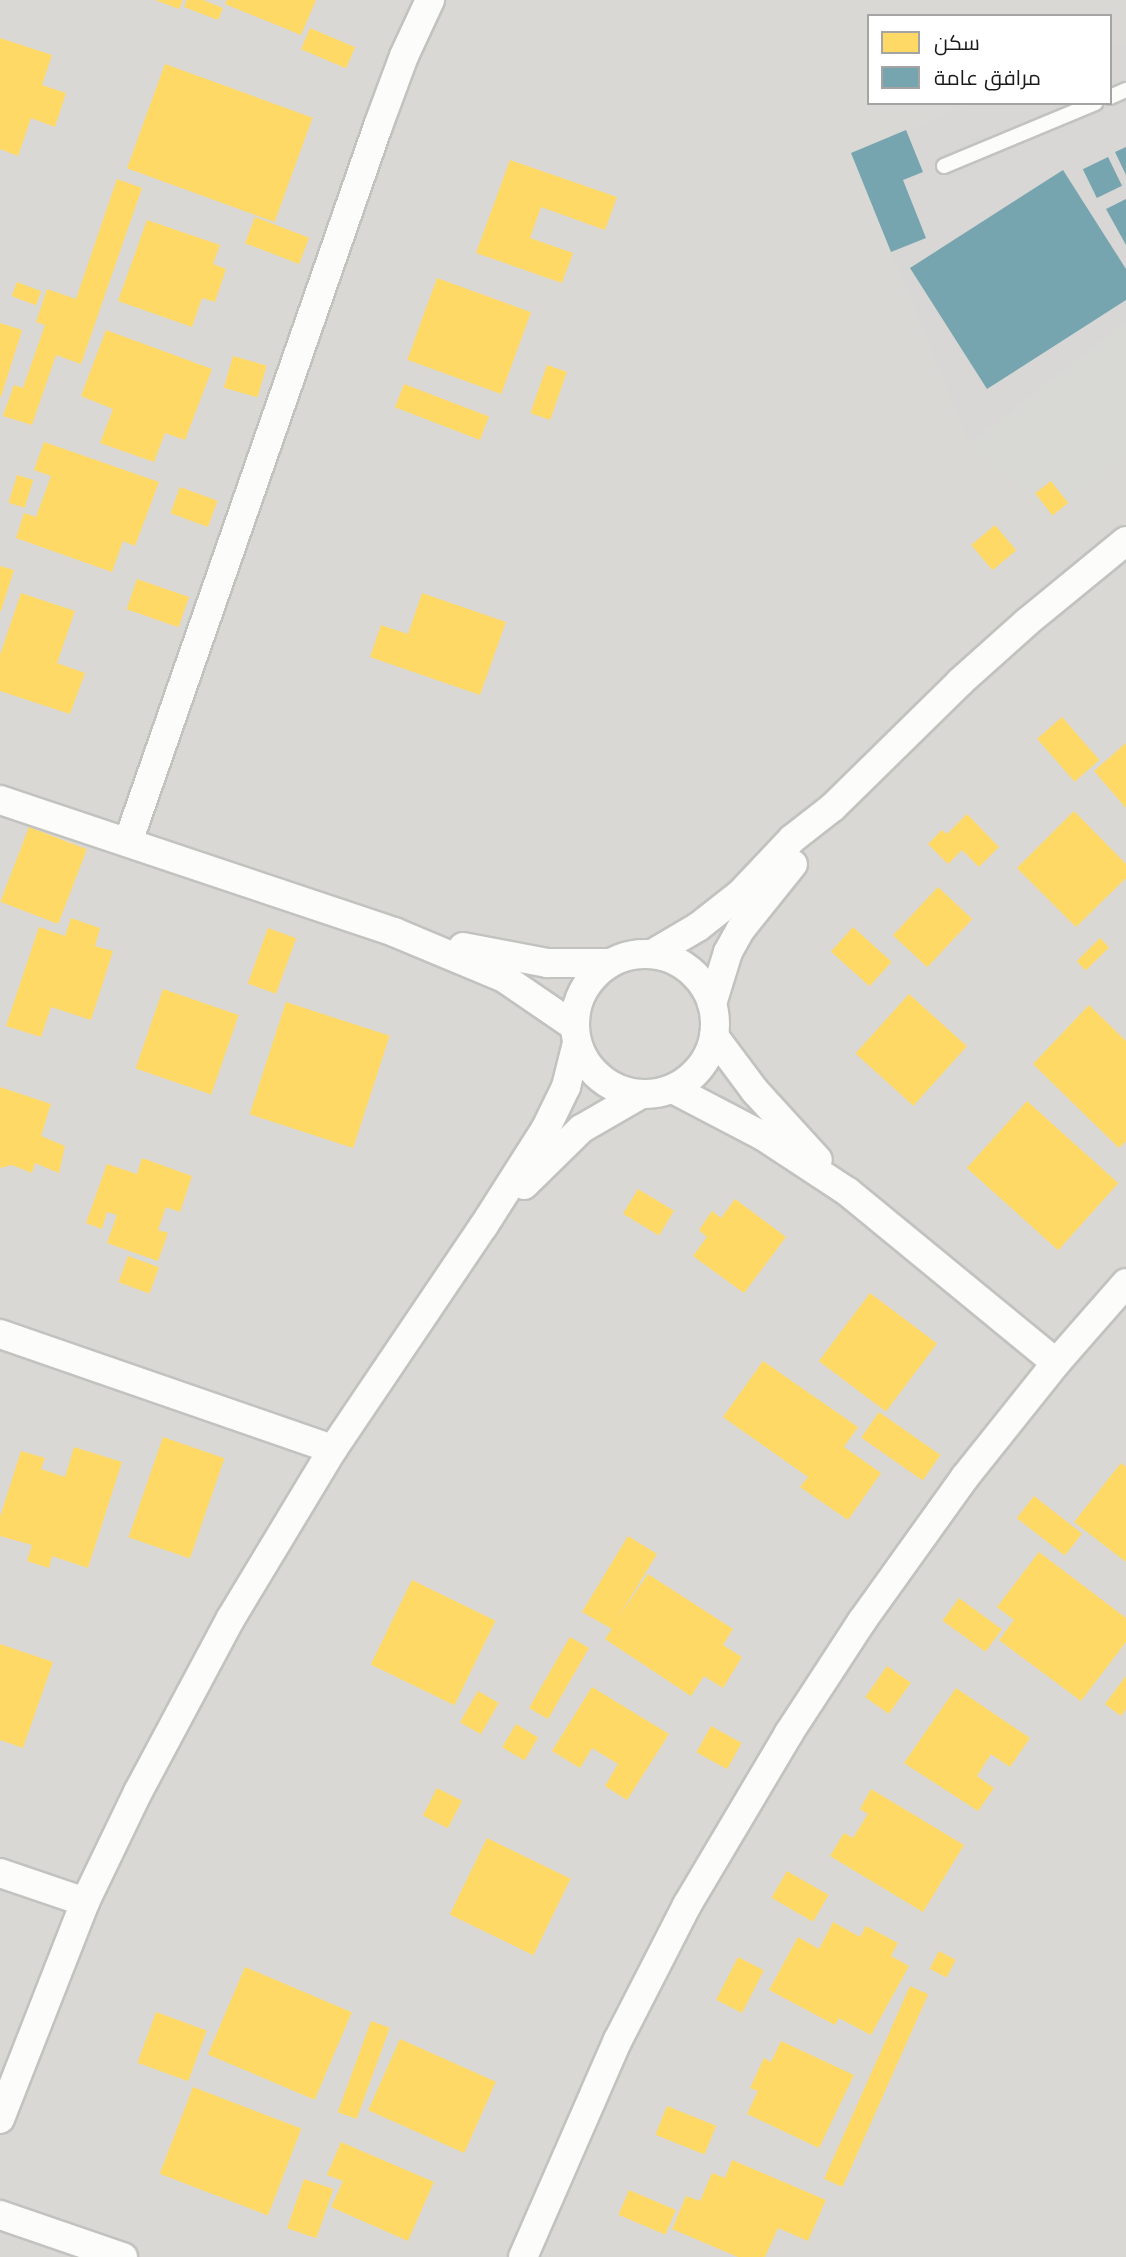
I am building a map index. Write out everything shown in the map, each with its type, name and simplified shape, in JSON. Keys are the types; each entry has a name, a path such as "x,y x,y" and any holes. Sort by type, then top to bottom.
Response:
{"street":[{"path":"128,842 378,126 404,56 430,0"},
{"path":"652,954 720,911 792,839 833,807 960,682 1027,622 1126,541"},
{"path":"0,800 394,932 504,978 575,1034 583,1059 600,1078 622,1091 640,1095"},
{"path":"712,1004 728,953 741,929 816,836 833,807"},
{"path":"394,932 547,963 609,963 639,954 652,954 684,966 706,989 712,1004 714,1036 700,1067 673,1089 640,1095 581,1129 483,1227"},
{"path":"0,2119 85,1902 138,1792 231,1618 333,1449 483,1227 557,1108 566,1087 580,996 597,972 609,963"},
{"path":"714,1036 755,1091 848,1192"},
{"path":"673,1089 743,1125 848,1192 1056,1363"},
{"path":"523,2257 624,2028 687,1905 783,1744 862,1622 949,1499 1056,1363 1126,1283"},
{"path":"0,1334 333,1449"},
{"path":"0,1873 85,1902"},
{"path":"0,2215 123,2257"}],"lane":[{"path":"944,166 1090,105"}],"shaded area":[{"path":"0,0 1126,0 1126,2257 0,2257"},
{"path":"1126,42 1126,321 969,444 851,153 969,105 1112,105 1112,47"},
{"path":"1126,321 1126,457 1052,515 969,444"}],"building: سكن":[{"path":"155,0 183,0 179,9"},
{"path":"187,0 203,0 223,8 218,20 184,7"},
{"path":"227,0 316,0 301,35 225,4"},
{"path":"310,28 355,47 346,68 301,49"},
{"path":"0,38 52,55 42,85 66,93 55,127 31,118 18,156 0,149"},
{"path":"165,64 313,118 275,222 127,168"},
{"path":"510,160 617,197 605,230 541,207 530,238 573,253 562,283 476,253"},
{"path":"117,179 142,188 81,364 56,355 32,425 3,416 14,385 23,388 45,325 36,322 47,289 76,299"},
{"path":"255,217 309,238 299,264 245,243"},
{"path":"147,220 220,245 213,264 226,269 215,302 202,298 192,327 118,301"},
{"path":"437,278 531,312 501,394 407,360"},
{"path":"17,282 41,291 36,305 12,296"},
{"path":"0,323 22,330 1,397 0,396"},
{"path":"106,330 212,369 185,440 165,433 154,462 100,443 113,409 81,396"},
{"path":"233,356 267,366 258,397 224,388"},
{"path":"547,365 567,372 550,420 530,413"},
{"path":"404,384 489,417 480,440 395,407"},
{"path":"44,442 159,482 135,546 123,541 112,572 16,538 24,513 36,517 51,476 34,470"},
{"path":"17,475 33,480 25,508 9,503"},
{"path":"1051,481 1068,503 1052,515 1035,493"},
{"path":"180,487 218,501 208,527 170,513"},
{"path":"995,525 1016,550 992,570 971,545"},
{"path":"0,566 14,570 1,611 0,611"},
{"path":"137,579 189,597 179,627 127,609"},
{"path":"21,593 75,611 57,663 85,673 70,714 0,691 0,655"},
{"path":"422,593 506,622 480,695 370,657 381,625 408,634"},
{"path":"1062,717 1099,760 1074,782 1037,739"},
{"path":"1126,743 1126,808 1094,771"},
{"path":"1074,811 1126,864 1126,878 1076,927 1017,868"},
{"path":"967,814 999,847 979,867 962,850 948,864 928,844 942,830 947,834"},
{"path":"29,827 87,849 58,924 0,902"},
{"path":"938,887 972,919 927,967 893,935"},
{"path":"71,918 100,928 95,946 113,951 91,1020 51,1007 41,1037 6,1026 39,927 65,936"},
{"path":"853,927 892,962 870,986 831,952"},
{"path":"268,928 296,938 276,994 248,983"},
{"path":"1100,938 1109,947 1086,971 1077,961"},
{"path":"163,989 239,1015 211,1094 136,1068"},
{"path":"909,994 967,1046 913,1106 855,1053"},
{"path":"286,1002 390,1036 353,1148 250,1114"},
{"path":"1089,1005 1126,1041 1126,1141 1119,1148 1033,1064"},
{"path":"0,1087 51,1104 41,1136 65,1146 59,1173 35,1163 32,1173 12,1165 0,1168"},
{"path":"1027,1101 1118,1183 1058,1250 967,1168"},
{"path":"142,1158 192,1176 180,1212 166,1207 158,1230 168,1233 158,1261 107,1243 117,1215 107,1212 102,1229 86,1223 107,1164 137,1174"},
{"path":"638,1189 674,1211 659,1235 623,1214"},
{"path":"735,1199 786,1237 744,1293 693,1256 707,1237 699,1230 712,1211 721,1218"},
{"path":"128,1256 159,1267 149,1294 118,1282"},
{"path":"870,1293 937,1344 886,1411 819,1361"},
{"path":"763,1361 858,1427 844,1447 881,1473 848,1520 800,1487 808,1477 723,1417"},
{"path":"879,1412 940,1455 923,1480 861,1437"},
{"path":"163,1437 224,1458 190,1558 128,1537"},
{"path":"74,1447 122,1462 88,1568 52,1556 49,1568 27,1561 32,1545 0,1536 0,1517 21,1451 45,1458 41,1469 65,1477"},
{"path":"1121,1463 1126,1467 1126,1562 1074,1522"},
{"path":"1034,1496 1082,1534 1065,1556 1017,1518"},
{"path":"628,1536 657,1554 618,1618 648,1574 733,1629 723,1645 742,1657 723,1688 704,1676 691,1696 605,1639 612,1629 582,1612"},
{"path":"1039,1552 1126,1618 1126,1642 1081,1701 999,1640 1014,1620 997,1607"},
{"path":"412,1580 496,1621 454,1705 371,1664"},
{"path":"959,1598 1002,1629 985,1652 943,1621"},
{"path":"570,1637 589,1648 548,1719 529,1708"},
{"path":"0,1644 53,1662 23,1748 0,1740"},
{"path":"887,1666 911,1683 889,1714 865,1697"},
{"path":"1126,1676 1126,1709 1121,1716 1105,1704"},
{"path":"592,1687 669,1734 627,1800 605,1786 618,1764 592,1748 580,1768 552,1751"},
{"path":"956,1688 1030,1738 1010,1767 991,1754 977,1776 994,1788 978,1811 904,1763"},
{"path":"478,1691 499,1703 481,1734 460,1722"},
{"path":"516,1724 538,1737 524,1761 502,1747"},
{"path":"711,1726 742,1743 727,1769 696,1752"},
{"path":"437,1788 462,1801 448,1828 423,1816"},
{"path":"871,1789 964,1845 923,1912 830,1856 844,1833 853,1838 868,1814 860,1809"},
{"path":"487,1838 571,1879 533,1955 450,1914"},
{"path":"787,1871 829,1895 813,1922 772,1898"},
{"path":"833,1922 860,1937 866,1926 898,1943 891,1956 909,1966 871,2035 839,2018 835,2025 769,1990 798,1937 819,1949"},
{"path":"939,1951 956,1960 946,1978 930,1969"},
{"path":"738,1957 764,1970 742,2013 716,2000"},
{"path":"245,1967 352,2012 315,2100 208,2054"},
{"path":"910,1986 928,1994 842,2187 824,2179"},
{"path":"156,2012 207,2030 188,2081 138,2063"},
{"path":"371,2021 390,2028 357,2119 338,2112"},
{"path":"400,2039 496,2082 464,2153 368,2110"},
{"path":"781,2041 854,2075 819,2148 747,2114 758,2091 750,2088 764,2058 771,2062"},
{"path":"193,2087 301,2129 268,2215 160,2174"},
{"path":"667,2106 716,2126 705,2155 655,2135"},
{"path":"341,2142 434,2182 408,2241 331,2207 343,2181 327,2175"},
{"path":"732,2160 826,2200 808,2241 778,2228 765,2257 738,2257 672,2229 686,2196 700,2201 712,2173 725,2178"},
{"path":"304,2179 333,2189 316,2238 287,2228"},
{"path":"629,2190 676,2210 665,2235 618,2215"}],"building: مرافق عامة":[{"path":"906,130 923,172 903,180 926,238 891,252 851,153"},
{"path":"1126,147 1126,175 1115,152"},
{"path":"1108,157 1122,186 1097,198 1083,169"},
{"path":"1063,170 1126,269 1126,300 987,389 910,268"},
{"path":"1126,199 1126,245 1106,209"}]}
